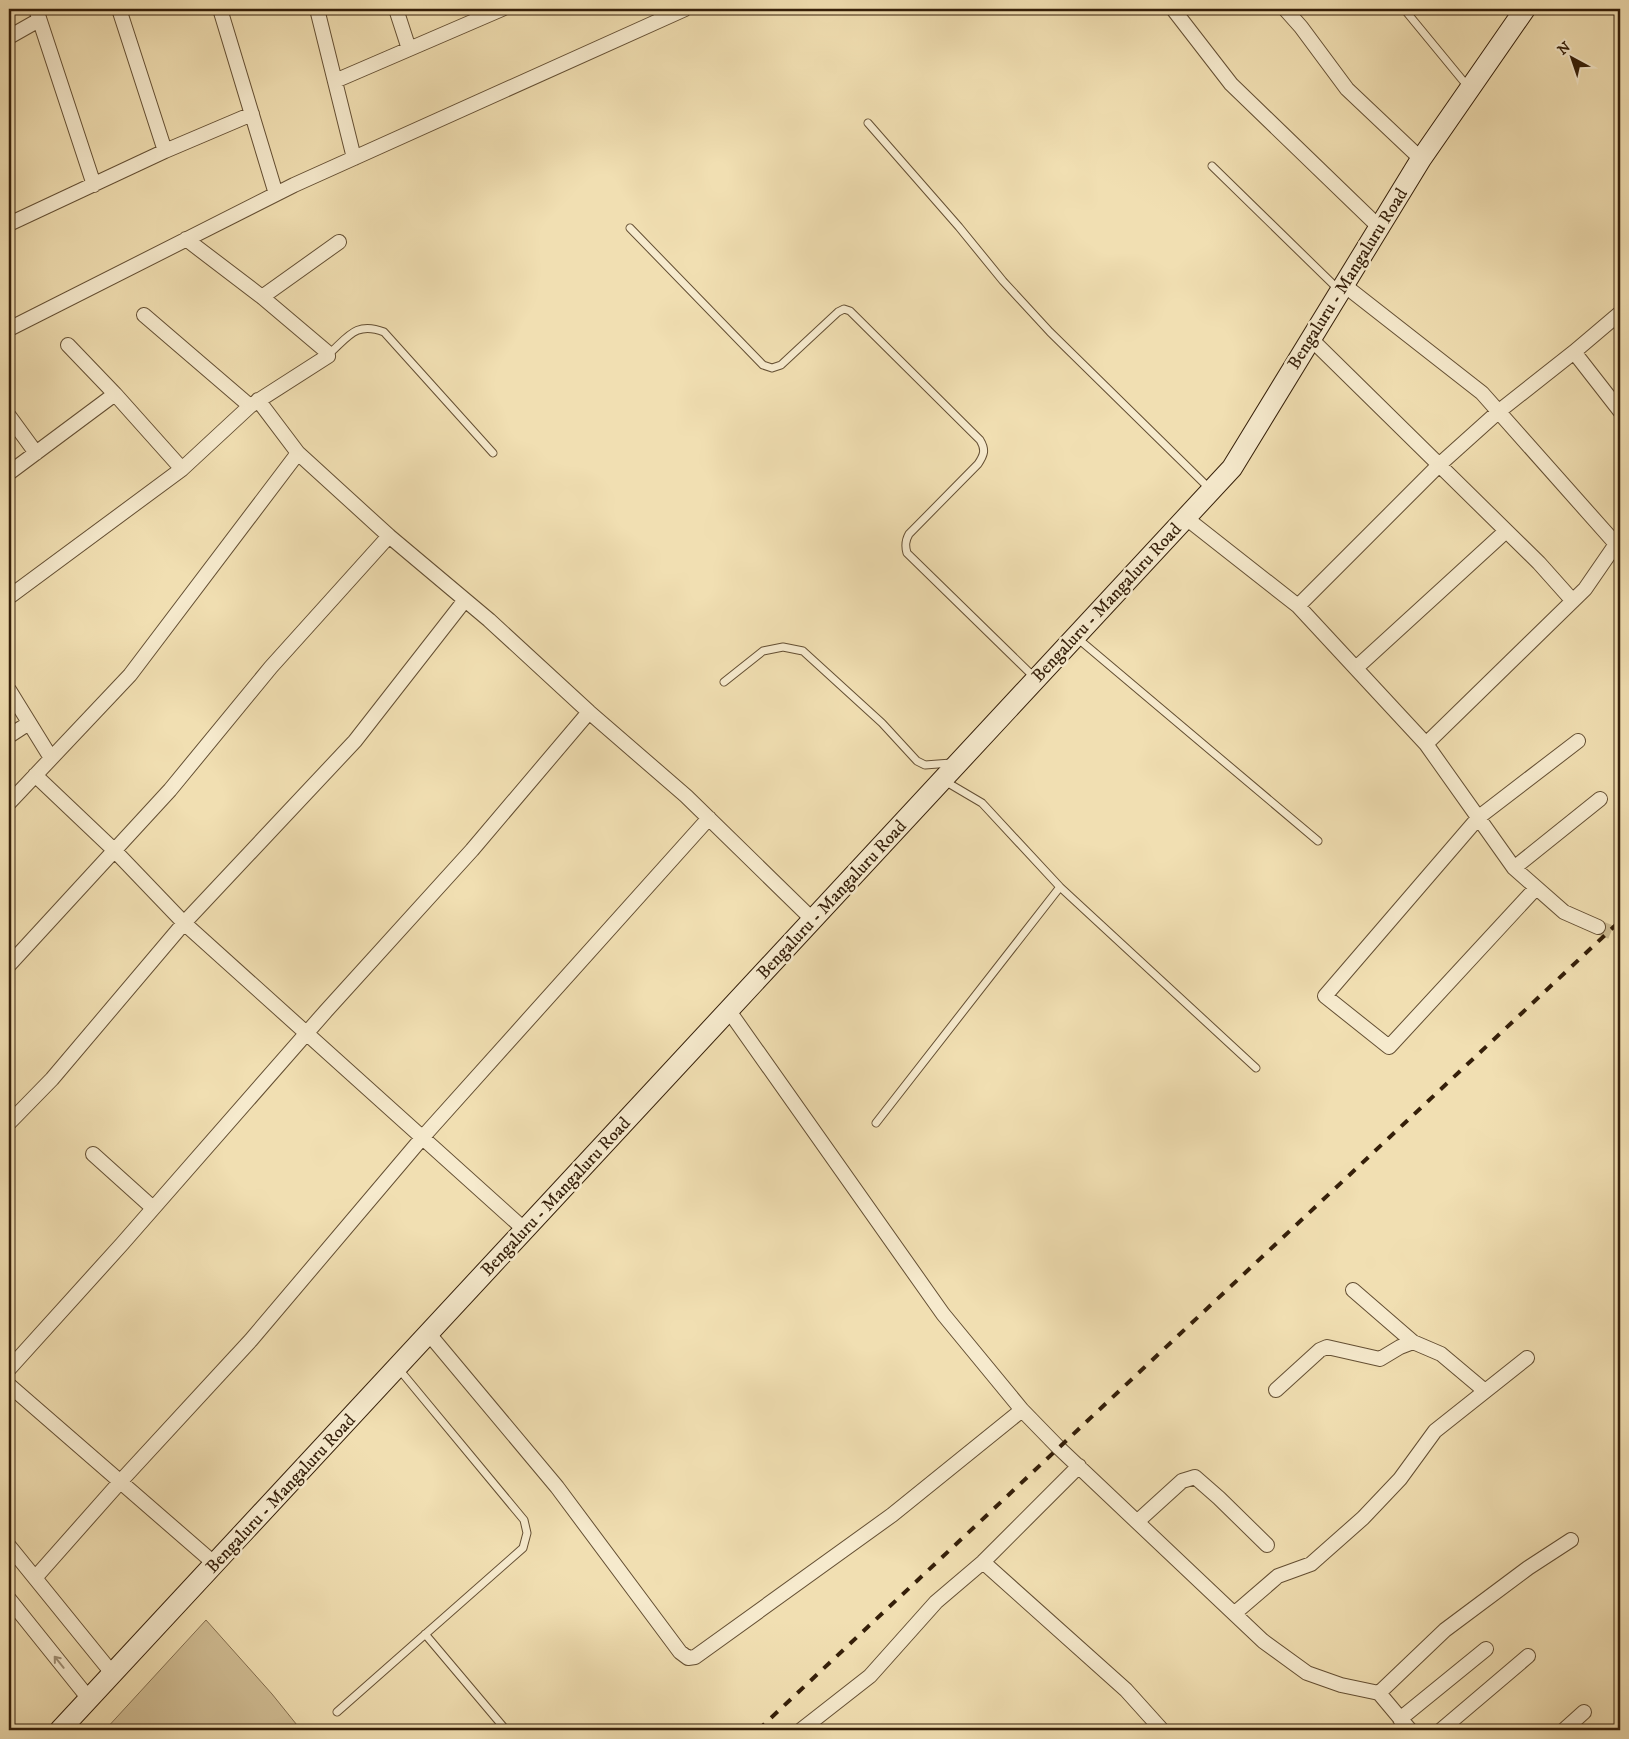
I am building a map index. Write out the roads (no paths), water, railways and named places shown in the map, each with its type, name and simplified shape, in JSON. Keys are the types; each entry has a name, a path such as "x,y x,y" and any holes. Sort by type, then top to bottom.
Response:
{"street":[{"path":"119,9 165,151"},
{"path":"220,9 276,194"},
{"path":"317,9 354,158"},
{"path":"396,9 409,49"},
{"path":"335,81 502,9"},
{"path":"9,329 276,194 685,9"},
{"path":"1173,9 1231,84 1380,227"},
{"path":"1285,9 1347,89 1421,159"},
{"name":"Bengaluru - Mangaluru Road","path":"60,1730 90,1700 112,1673 216,1564 1232,468 1421,159 1525,9"},
{"path":"9,37 38,14 94,185"},
{"path":"9,224 165,151 252,114"},
{"path":"9,597 182,469 254,403 329,354 262,297 186,239"},
{"path":"262,297 339,242"},
{"path":"1342,288 1482,393 1616,541 1615,546 1584,588 1426,744"},
{"path":"1298,606 1439,465 1498,412 1574,352 1620,312"},
{"path":"144,315 254,403 298,453 389,536 465,600 589,712 686,796 813,920"},
{"path":"1311,339 1506,530 1572,600"},
{"path":"68,345 182,469"},
{"path":"1574,352 1620,411"},
{"path":"9,473 115,394"},
{"path":"9,416 36,453"},
{"path":"9,803 130,675 298,453"},
{"path":"1186,518 1298,606 1426,744 1514,868 1564,912 1598,927"},
{"path":"1356,668 1506,530"},
{"path":"9,965 170,790 271,667 389,536"},
{"path":"9,1123 52,1079 184,923 355,741 465,600"},
{"path":"9,690 51,758"},
{"path":"9,1369 306,1033 472,850 589,712"},
{"path":"9,736 29,723"},
{"path":"1536,888 1390,1047 1325,996 1479,817 1578,741"},
{"path":"35,775 114,850 184,923 525,1230"},
{"path":"1514,868 1600,799"},
{"path":"35,1578 120,1482 251,1340 422,1138 709,818"},
{"path":"729,1010 943,1314 1022,1410 1264,1641 1307,1673 1341,1685 1379,1693 1410,1730"},
{"path":"93,1154 153,1208"},
{"path":"1353,1290 1413,1342 1441,1354 1485,1391"},
{"path":"429,1334 557,1487 680,1652 688,1658 694,1656 892,1515 1022,1410"},
{"path":"1276,1390 1320,1350 1327,1347 1380,1359 1400,1347 1413,1342"},
{"path":"1234,1613 1278,1576 1311,1564 1363,1518 1400,1478 1435,1431 1527,1358"},
{"path":"9,1385 216,1564"},
{"path":"801,1730 870,1676 936,1602 984,1562 1079,1466"},
{"path":"1138,1520 1182,1481 1195,1477 1220,1498 1267,1545"},
{"path":"1379,1693 1446,1630 1528,1568 1571,1540"},
{"path":"9,1546 112,1673"},
{"path":"984,1562 1126,1690 1162,1730"},
{"path":"9,1599 90,1700"},
{"path":"1400,1719 1486,1648"},
{"path":"1441,1730 1528,1656"},
{"path":"1564,1730 1584,1712"}],"lane":[{"path":"1404,9 1470,89"},
{"path":"868,123 1003,281 1050,332 1211,490"},
{"path":"1212,166 1342,288"},
{"path":"630,228 762,365 772,368 781,365 838,312 844,309 850,310 980,440 984,447 984,454 978,464 909,534 905,546 907,553 1036,679"},
{"path":"329,354 354,332 362,328 372,328 384,332 493,453"},
{"path":"1076,636 1318,841"},
{"path":"724,682 763,651 783,647 803,651 882,723 917,762 925,765 959,762"},
{"path":"942,780 982,803 1060,887 1256,1068"},
{"path":"876,1123 1060,887"},
{"path":"337,1712 523,1548 527,1533 524,1520 398,1368"},
{"path":"425,1634 506,1730"}],"tunnel":[{"path":"1598,927 1620,936"}],"railway":[{"path":"758,1730 1620,921"}]}
